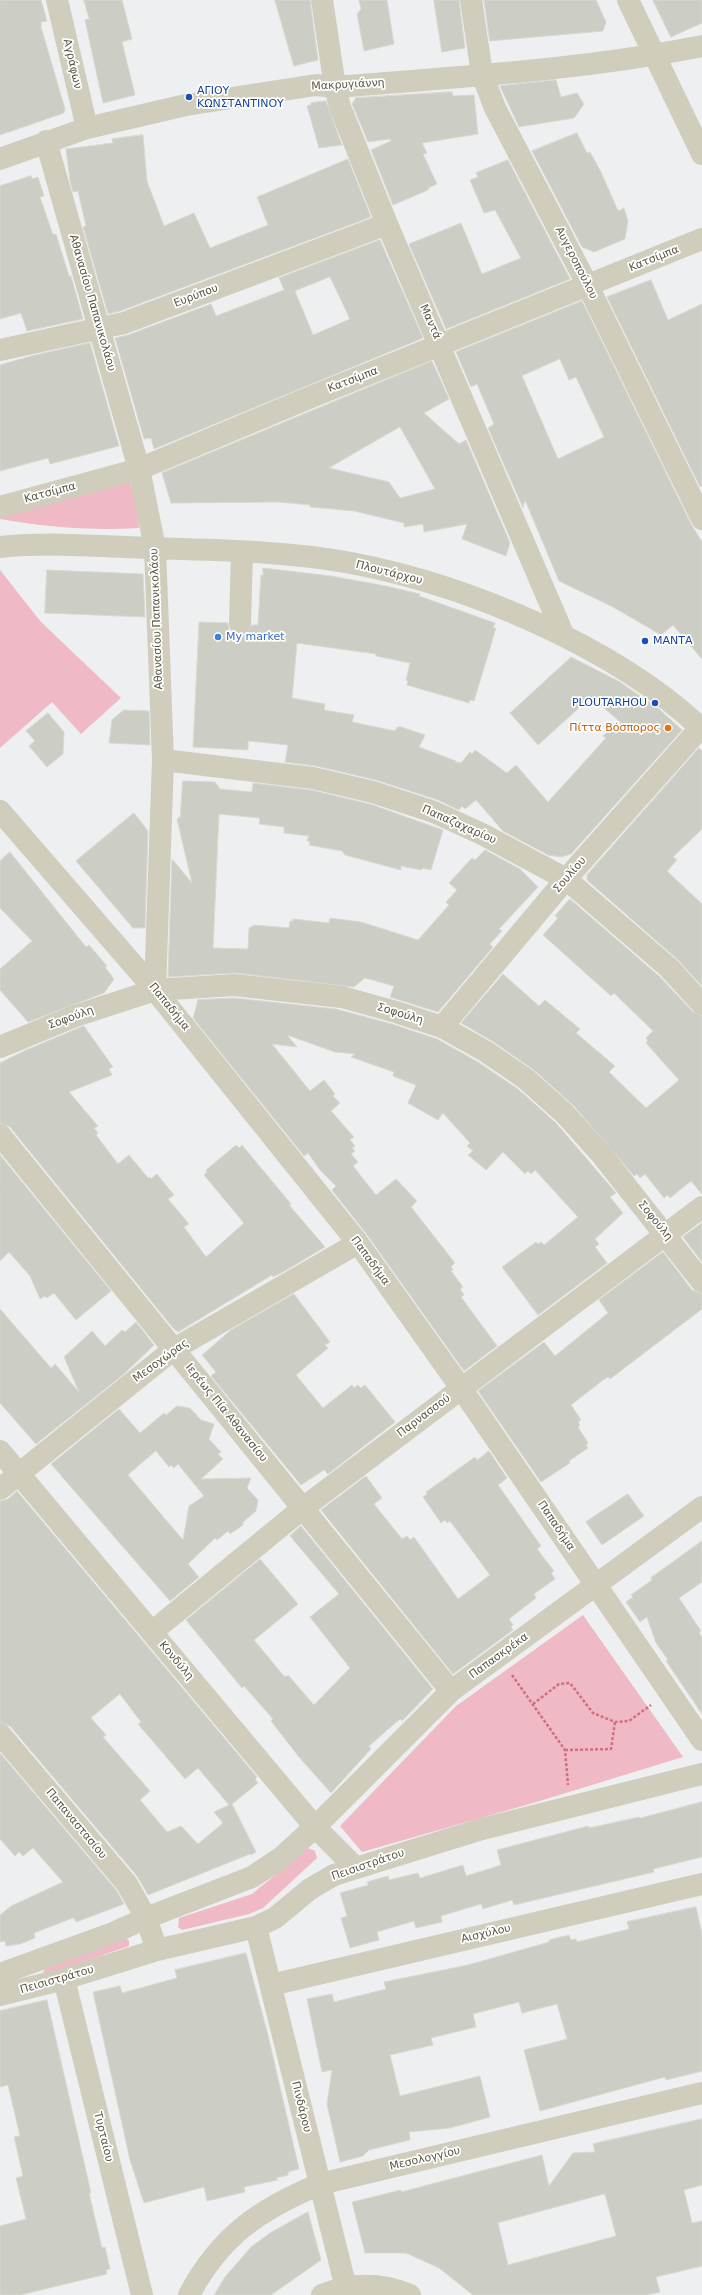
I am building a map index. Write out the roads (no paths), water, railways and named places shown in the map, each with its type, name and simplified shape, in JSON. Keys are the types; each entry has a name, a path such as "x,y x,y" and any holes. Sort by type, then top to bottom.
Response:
{"street":[{"name":"Αγράφων","path":"57,0 87,128"},
{"name":"Μαντά","path":"322,0 335,87 340,107 387,224 441,346 564,636"},
{"name":"Αυγεροπούλου","path":"470,0 482,74 495,108 588,286 702,519"},
{"path":"628,0 653,56 702,154"},
{"name":"Μακρυγιάννη","path":"0,159 87,128 186,105 316,85 335,87 482,74 653,56 702,46"},
{"name":"Αθανασίου Παπανικολάου","path":"46,142 139,469 155,548 163,760 155,990"},
{"name":"Ευρύπου","path":"0,350 99,329 131,320 387,224"},
{"name":"Κατσίμπα","path":"0,507 139,469 311,397 702,240"},
{"path":"0,532 39,544"},
{"path":"0,548 39,544"},
{"name":"Πλουτάρχου","path":"39,544 284,554 350,563 405,575 499,607 564,636 635,676 702,728"},
{"path":"240,624 242,552"},
{"name":"Σουλίου","path":"442,1027 566,879 702,728"},
{"name":"Παπαζαχαρίου","path":"163,760 314,778 373,792 448,818 482,834 566,879 663,963 702,1004"},
{"name":"Παπαδήμα","path":"0,811 155,990 358,1243 461,1388 702,1740"},
{"name":"Σοφούλη","path":"0,1046 75,1016 155,990 234,985 342,997 442,1027 485,1051 526,1079 565,1114 601,1154 666,1234 702,1282"},
{"name":"Ιερέως Πία Αθανασίου","path":"0,1135 451,1691"},
{"name":"Παρνασσού","path":"152,1632 303,1508 702,1207"},
{"name":"Μεσοχώρας","path":"0,1489 174,1349 358,1243"},
{"name":"Κονδύλη","path":"0,1451 315,1827 356,1868"},
{"name":"Παπασκρέκα","path":"0,1974 113,1933 146,1918 252,1878 282,1857 315,1827 451,1691 702,1507"},
{"name":"Παπαναστασίου","path":"0,1734 127,1884 146,1918 157,1950"},
{"name":"Πεισιστράτου","path":"0,1995 64,1979 157,1950 256,1927 275,1918 310,1889 334,1875 356,1868 482,1829 702,1774"},
{"name":"Αισχύλου","path":"271,1985 702,1884"},
{"name":"Πινδάρου","path":"256,1927 346,2288"},
{"name":"Τυρταίου","path":"64,1979 142,2295"},
{"name":"Μεσολογγίου","path":"189,2295 211,2259 249,2220 288,2197 320,2184 702,2093"},
{"path":"322,2295 346,2288 375,2286 410,2295"}],"place":[{"name":"ΑΓΙΟΥ ΚΩΝΣΤΑΝΤΙΝΟΥ","path":"189,97"},
{"name":"My market","path":"218,637"},
{"name":"ΜΑΝΤΑ","path":"645,641"},
{"name":"PLOUTARHOU","path":"655,703"},
{"name":"Πίττα Βόσπορος","path":"668,728"}]}
